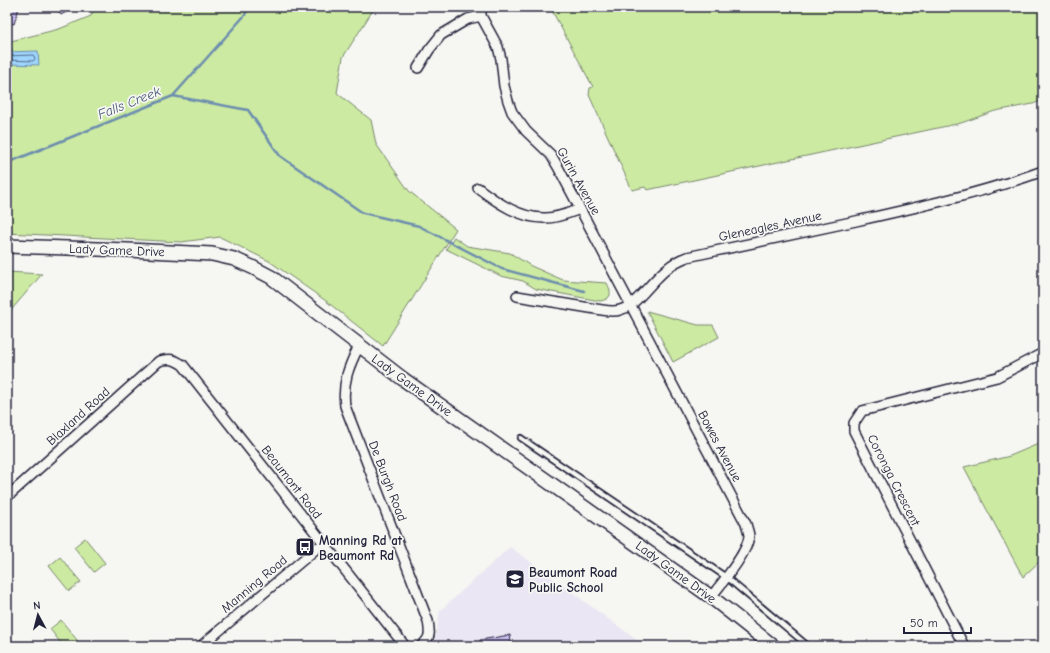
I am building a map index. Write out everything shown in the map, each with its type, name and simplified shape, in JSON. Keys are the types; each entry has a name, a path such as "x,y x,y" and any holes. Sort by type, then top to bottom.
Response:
{"main road":[{"name":"Lady Game Drive","path":"7,246 212,254 252,267 271,277 403,380 711,597 773,646"}],"street":[{"path":"418,68 429,50 441,35 481,12"},
{"name":"Gurin Avenue","path":"481,12 498,47 501,58 504,86 512,112 526,131 551,155 632,305"},
{"name":"Gleneagles Avenue","path":"632,305 659,276 679,260 687,257 916,208 987,190 1043,171"},
{"path":"478,188 496,202 517,213 532,217 546,218 564,216 580,209"},
{"path":"517,296 611,311 620,310 632,305"},
{"name":"Bowes Avenue","path":"632,305 746,524 749,536 747,547 711,597"},
{"name":"De Burgh Road","path":"359,346 349,368 345,384 345,406 428,621 430,636 421,646"},
{"name":"Coronga Crescent","path":"964,646 854,431 854,423 862,411 997,377 1043,353"},
{"name":"Blaxland Road","path":"7,497 159,361 168,359"},
{"name":"Beaumont Road","path":"168,359 177,361 183,365 405,646"},
{"name":"Manning Road","path":"201,646 323,543"}],"lane":[{"name":"Lady Game Drive","path":"521,438 726,578 808,646"}],"shaded area":[{"name":"Beaumont Road Public School","path":"510,547 645,646 434,646 440,611"}],"green space":[{"path":"95,7 375,7 343,57 337,93 371,120 376,144 409,191 456,229 383,346 326,301 269,261 220,237 181,242 7,233 7,42 59,29 91,16"},
{"path":"550,7 1043,7 1043,100 1033,104 995,111 961,123 647,190 645,187 632,190 589,95 590,88 593,87"},
{"path":"454,237 467,246 510,253 531,266 563,280 607,283 610,290 610,295 607,299 600,301 536,289 523,281 501,276 446,249"},
{"path":"7,272 42,274 7,315"},
{"path":"647,311 698,325 713,325 719,337 673,362"},
{"path":"1043,442 1043,558 1023,577 964,467 1010,456"},
{"path":"85,538 105,563 94,572 74,547"},
{"path":"60,557 81,582 69,591 49,566"},
{"path":"61,620 81,645 80,646 63,646 50,629"}],"water":[{"path":"38,51 39,65 7,64 7,52"}],"building":[{"path":"7,7 19,8 14,24 7,22"},
{"path":"56,7 75,7 61,15"},
{"path":"510,635 512,646 481,646 480,640"}],"waterway":[{"name":"Falls Creek","path":"7,163 173,96 245,15 248,7"},
{"path":"173,96 248,110 280,156 363,213 419,226 502,269 584,291"}],"place":[{"name":"Manning Rd at Beaumont Rd","path":"305,547"},
{"name":"Beaumont Road Public School","path":"515,579"}]}
